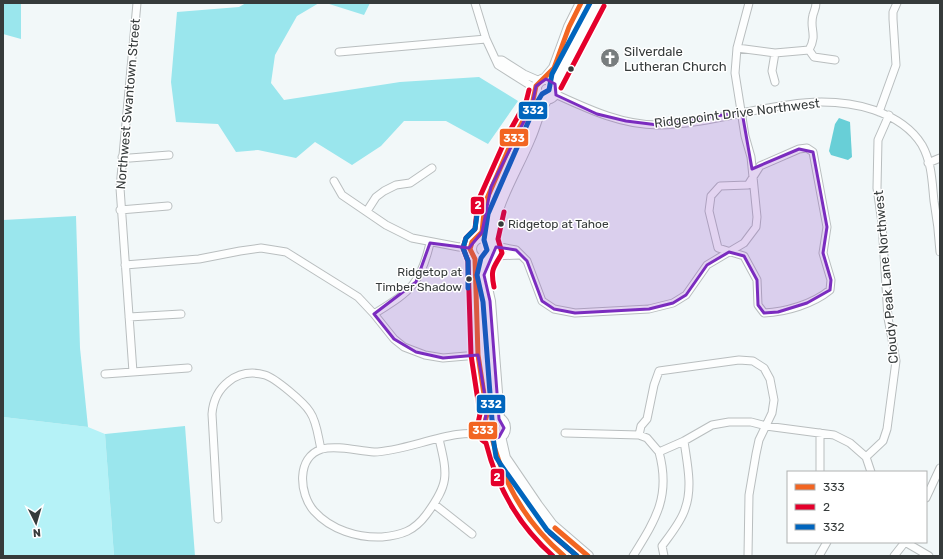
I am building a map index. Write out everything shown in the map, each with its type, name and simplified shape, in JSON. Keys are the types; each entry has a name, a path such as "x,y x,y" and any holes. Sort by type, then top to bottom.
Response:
{"main road":[{"path":"564,556 546,541 514,499 498,464 487,432 486,404 478,355 470,251 482,232 485,203 491,187 513,139 532,105 539,85 554,68 568,27 581,3"},
{"path":"487,432 504,428 499,419 490,301 484,274 492,251 495,216 530,138 542,107 552,93 598,3"},
{"path":"539,85 550,80 552,93"},
{"path":"539,85 540,97 552,93"},
{"path":"478,237 485,237 492,251"},
{"path":"470,251 479,261 492,251"},
{"path":"487,432 493,418 499,419"},
{"path":"487,432 552,525 588,556"}],"street":[{"name":"Northwest Swantown Street","path":"133,372 120,210 120,180 137,3"},
{"path":"475,3 486,39 496,60 502,60 539,85"},
{"path":"492,251 516,250 519,255 527,261 542,301 554,309 575,313 649,309 673,303 686,294 706,266 744,243 756,227 753,178 735,73 737,48 748,3"},
{"path":"810,50 815,41 812,16 816,9 816,3"},
{"path":"879,112 896,65 893,12 897,3"},
{"path":"339,52 486,39"},
{"path":"737,48 775,53 810,50"},
{"path":"810,50 814,57 835,60"},
{"path":"775,53 772,71 775,82"},
{"name":"Ridgepoint Drive Northwest","path":"552,93 610,118 658,125 701,120 775,106 810,102 862,106 889,115 903,123 922,145 932,172 939,228 940,252"},
{"name":"Cloudy Peak Lane Northwest","path":"866,457 883,441 887,429 896,361 888,318 885,260 877,188 878,140 889,115"},
{"path":"806,148 813,152 827,227 823,253 831,280 830,290 822,296 807,303 778,312 764,312 758,304 758,280 744,256 729,252 718,248 713,235 709,211 711,196 720,186 748,185 760,166 799,149 806,148"},
{"path":"122,157 130,158 169,155"},
{"path":"928,163 940,158"},
{"path":"367,212 376,198 384,192 396,185 410,183 432,168"},
{"path":"334,181 342,195 386,225 412,238 470,251"},
{"path":"120,210 168,206"},
{"path":"374,314 399,298 416,282 424,265 430,243"},
{"path":"125,265 199,259 247,250 274,249 293,255 337,282 358,297 394,339 416,352 443,358 478,355"},
{"path":"129,317 181,314"},
{"path":"639,436 641,426 647,419 654,385 659,370 739,360 753,361 764,368 770,379 774,400 772,413 759,440 749,495 748,556"},
{"path":"105,374 188,368"},
{"path":"218,519 212,414 213,404 217,393 225,383 245,374 258,374 265,375 280,383 310,412 321,450"},
{"path":"659,452 684,441 712,425 729,422 751,422 766,426 834,435 850,443 866,457 871,471"},
{"path":"440,439 444,456 446,480 434,504 413,529 400,535 370,538 360,536 338,529 314,512 308,502 302,475 304,467 307,461 321,450 330,448 376,452 440,439 487,432"},
{"path":"820,433 820,471"},
{"path":"565,434 639,436 647,438 659,452 664,477 663,496 655,521 633,556"},
{"path":"664,556 662,546 685,510 688,491 688,473 684,441"},
{"path":"927,496 940,468"},
{"path":"434,504 472,534"},
{"path":"819,556 826,543"},
{"path":"894,556 904,543"},
{"path":"907,543 929,556"}],"highlighted area":[{"path":"546,79 555,84 556,95 597,114 626,121 658,125 742,112 752,169 799,149 813,152 827,227 823,253 831,280 830,290 807,303 778,312 764,313 758,305 757,280 744,256 729,252 707,265 686,295 673,303 649,309 575,313 554,309 542,301 527,261 516,250 496,247 484,275 490,301 499,419 504,428 499,437 493,439 483,430 487,409 478,355 443,358 416,352 394,339 374,314 416,282 430,243 469,248 482,232 491,187 532,105 536,86"}],"shaded area":[{"path":"3,3 21,3 21,39 3,34"},
{"path":"246,3 319,3 297,16 275,55 271,83 284,100 400,82 479,77 518,101 488,144 446,121 404,121 381,146 352,165 315,142 296,158 258,150 236,152 218,124 176,122 171,82 177,12 239,7"},
{"path":"326,3 370,3 364,15"},
{"path":"839,118 850,122 852,157 848,160 831,155 829,151 835,124"},
{"path":"76,216 80,348 88,427 3,417 3,220"},
{"path":"3,417 88,427 105,434 114,556 3,556"},
{"path":"185,426 195,556 114,556 105,434"}],"transit line":[{"name":"333","path":"564,556 551,544 528,517 510,488 497,456 492,438 487,436 483,430 487,414 478,355 475,259 470,249 472,242 482,232 485,203 513,139 532,105 536,86 554,68 569,27 581,3"},
{"name":"332","path":"577,556 547,530 496,457 493,437 496,428 492,420 483,302 477,275 481,258 487,250 484,240 488,214 536,104 542,94 549,90 552,74 590,3"},
{"name":"2","path":"561,88 604,6"},
{"name":"2","path":"529,90 526,102 507,136 478,201 475,229 466,238 463,248 468,261 471,355 480,414 476,432 486,443 496,475 511,505 530,532 553,556"},
{"name":"332","path":"468,288 468,261 463,248 466,238 475,229 478,208"},
{"name":"2","path":"494,287 492,276 495,265 502,253 498,239 504,212"},
{"name":"333","path":"555,528 588,556"},
{"name":"2","path":"550,533 577,556"}],"place":[{"name":"Silverdale Lutheran Church","path":"610,58"},
{"name":"Ridgetop at Tahoe","path":"501,224"},
{"name":"Ridgetop at Timber Shadow","path":"469,279"}]}
